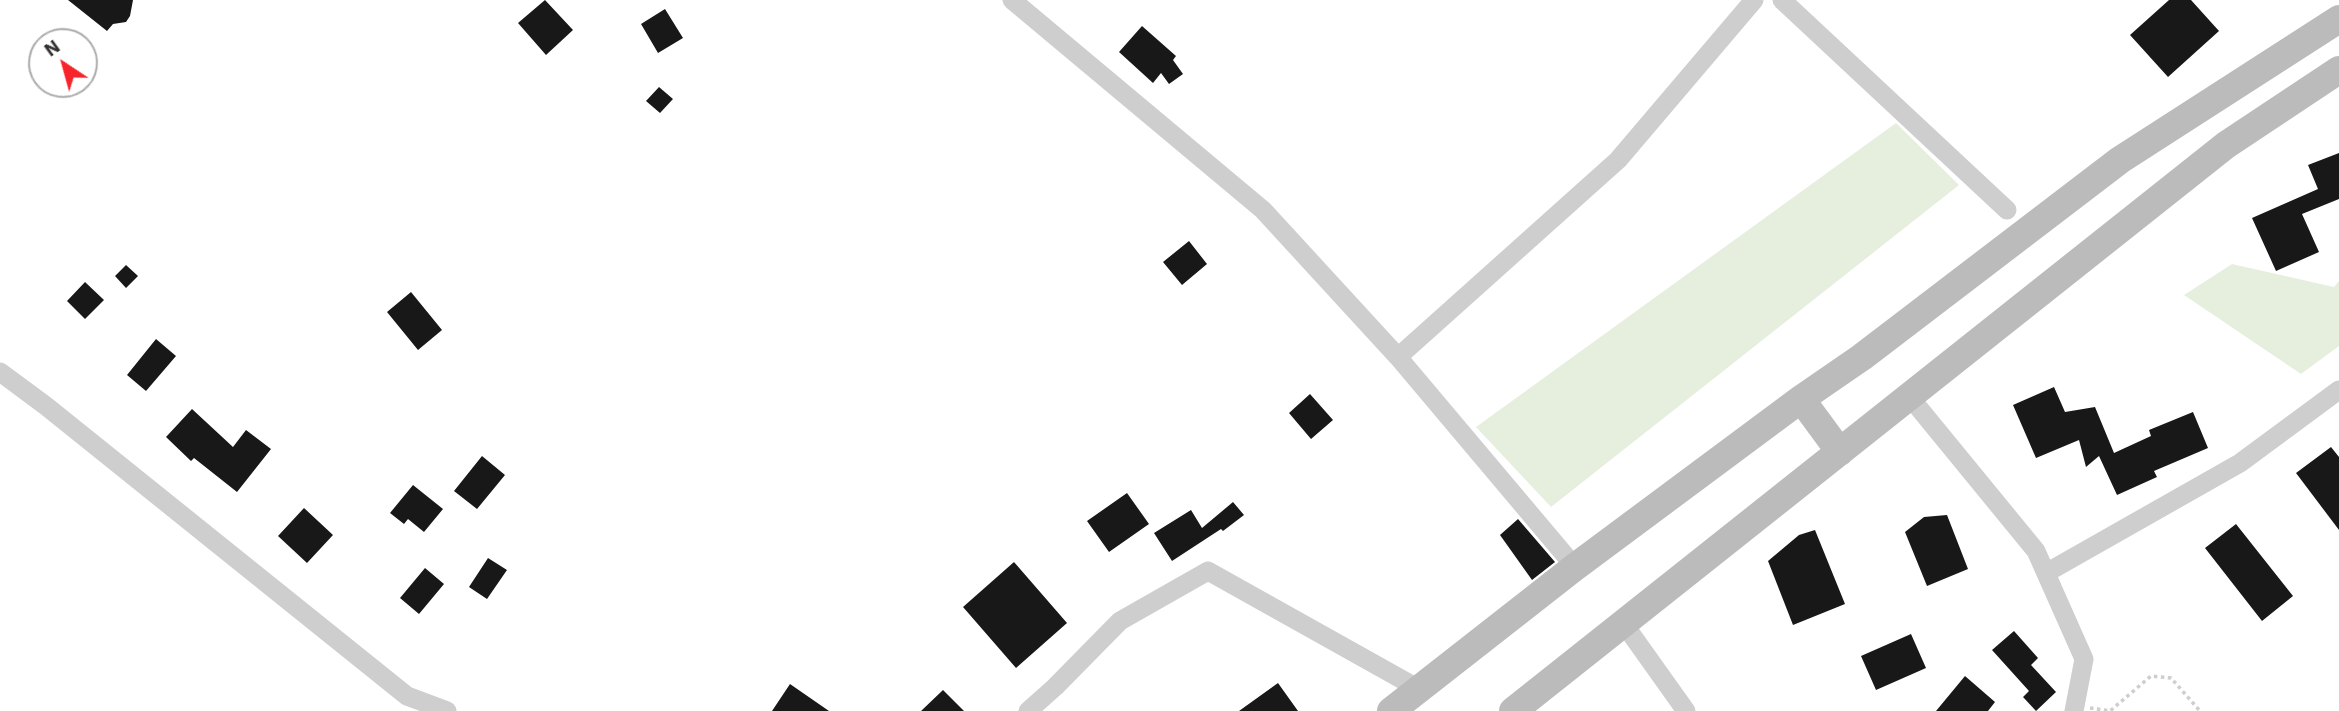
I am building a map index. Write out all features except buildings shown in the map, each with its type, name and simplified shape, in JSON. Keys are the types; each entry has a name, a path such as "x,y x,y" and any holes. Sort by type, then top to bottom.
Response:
{"main road":[{"path":"1391,711 1575,567 1801,399 1862,357 2120,160 2339,19"},
{"path":"1513,711 2226,145 2339,70"},
{"path":"1801,399 1840,452"}],"street":[{"path":"1012,0 1263,210 1398,357 1575,567"},
{"path":"1398,357 1618,160 1754,0"},
{"path":"1782,0 2007,211"},
{"path":"0,372 46,405 407,696 447,711"},
{"path":"2046,573 2240,463 2339,390"},
{"path":"1909,396 2036,551 2084,659 2075,707"},
{"path":"1028,711 1120,621 1208,571 1419,689"},
{"path":"1624,624 1686,711"}],"path":[{"path":"2075,707 2095,711 2110,710 2151,676 2171,678 2200,711"}],"green space":[{"path":"1896,123 1959,185 1551,507 1476,427"},
{"path":"2232,264 2334,287 2339,281 2339,346 2301,374 2184,295"}]}
